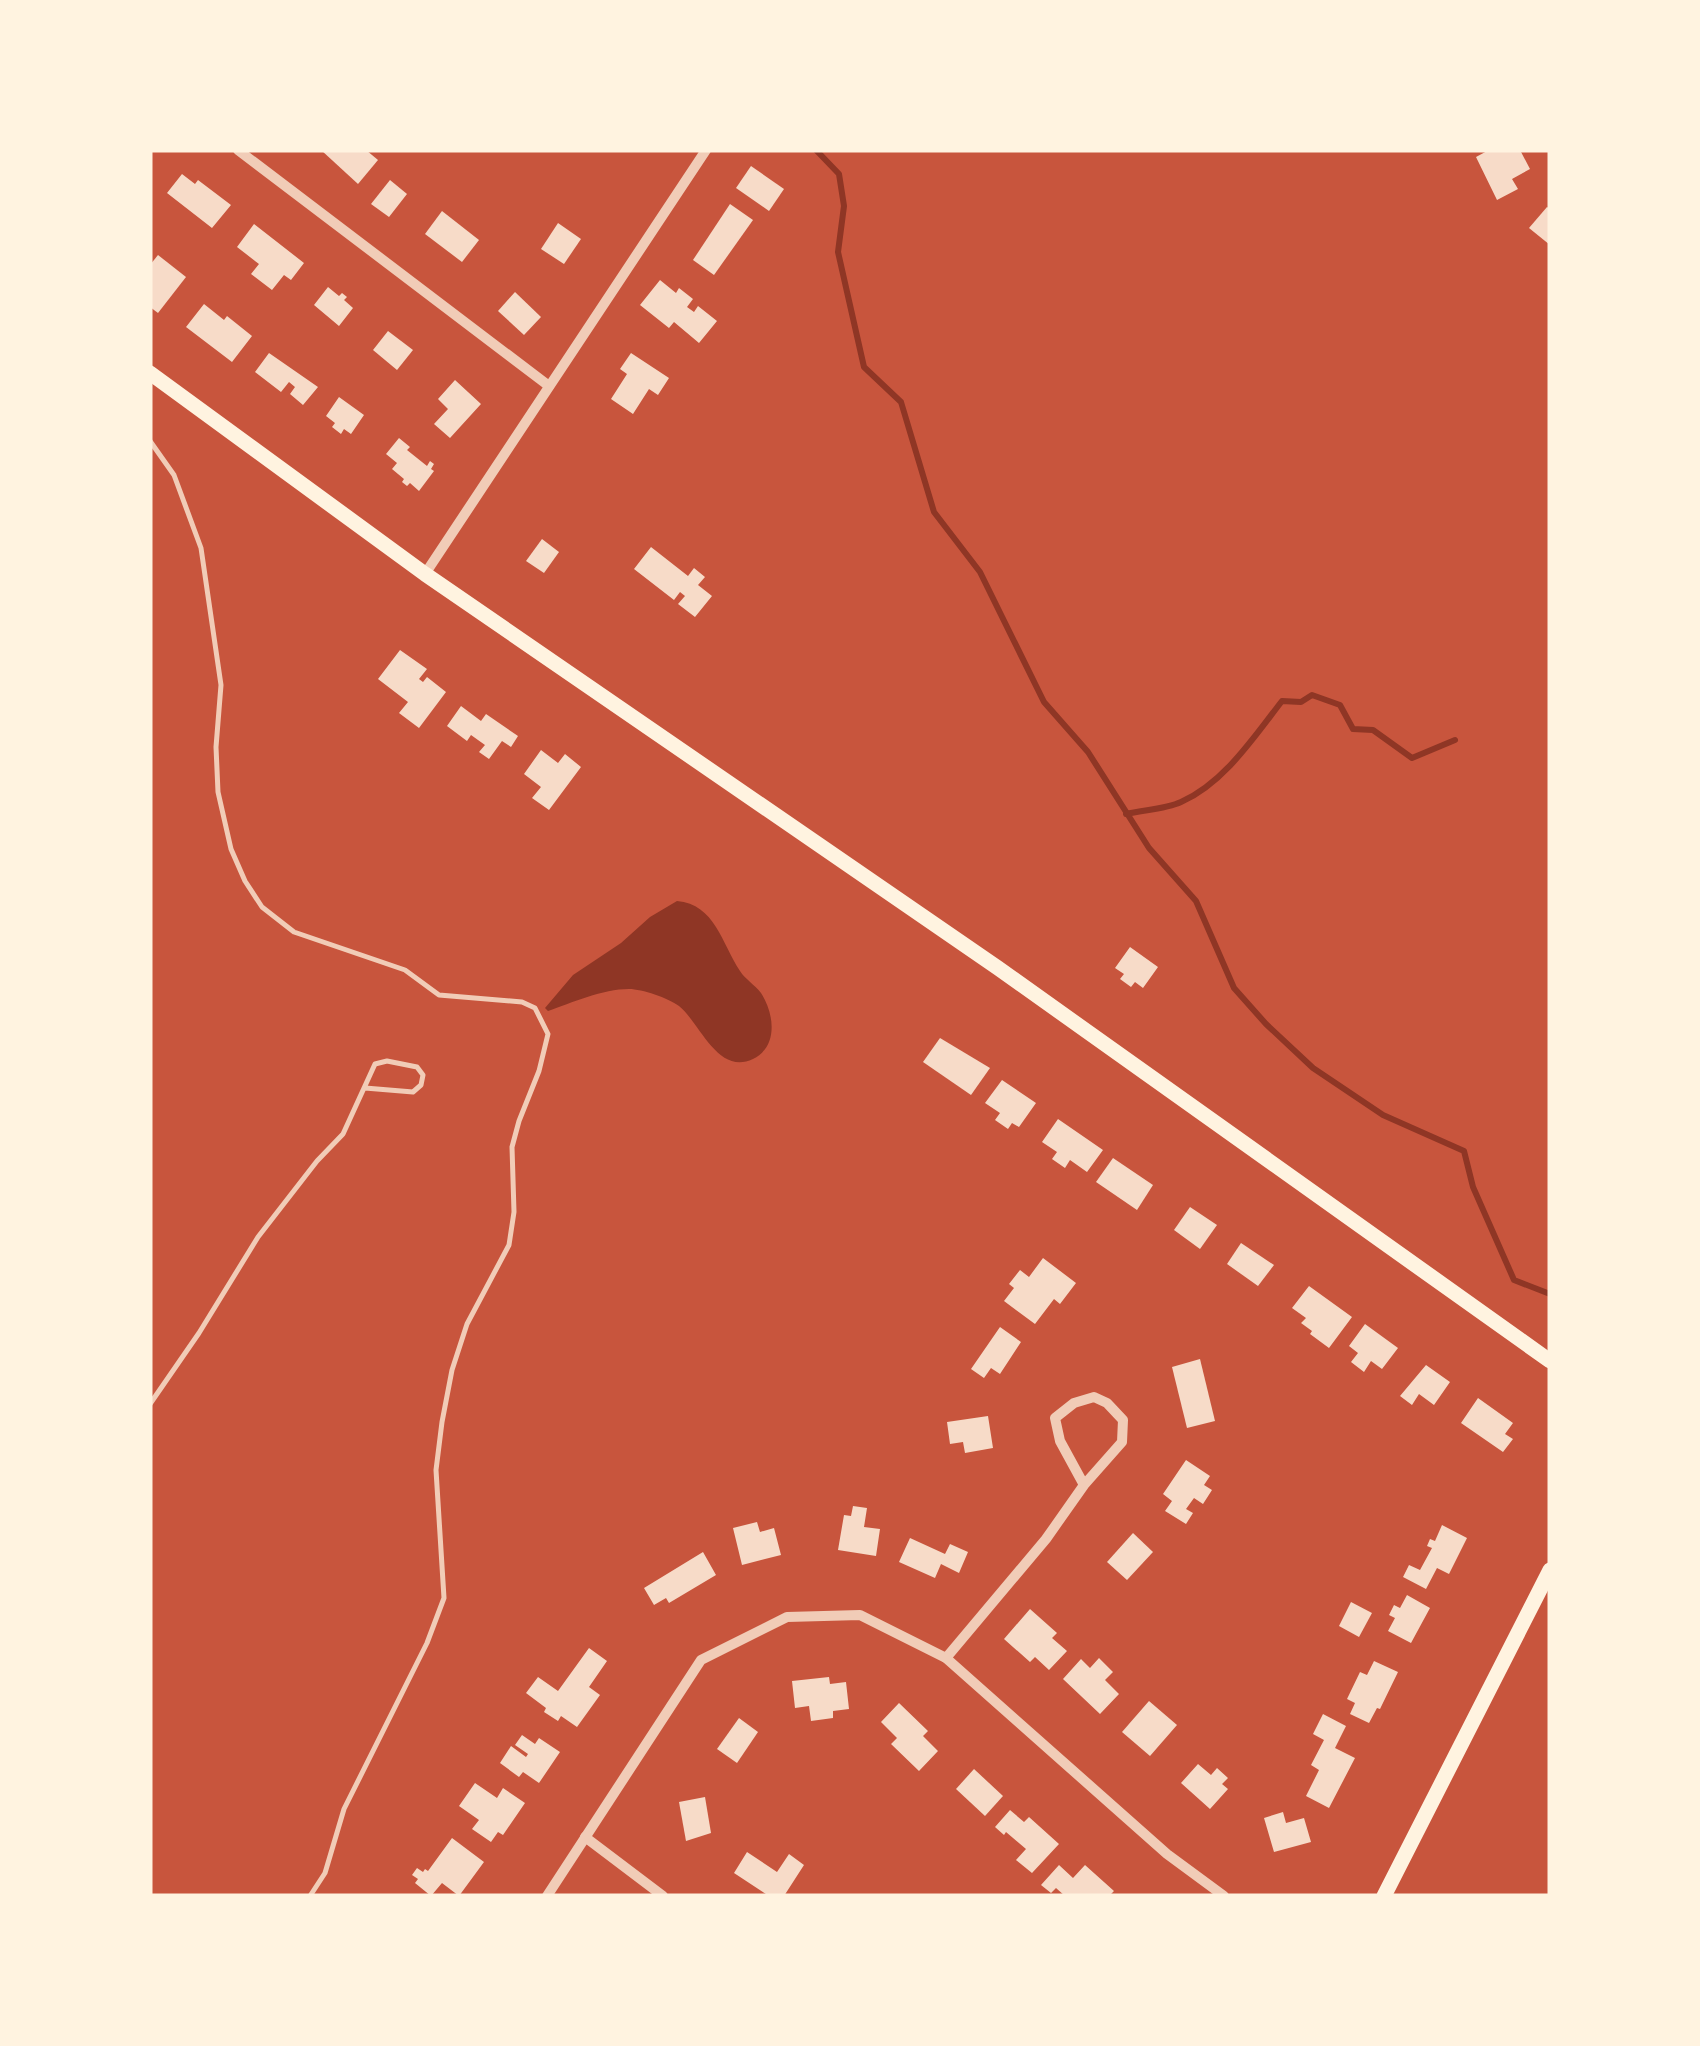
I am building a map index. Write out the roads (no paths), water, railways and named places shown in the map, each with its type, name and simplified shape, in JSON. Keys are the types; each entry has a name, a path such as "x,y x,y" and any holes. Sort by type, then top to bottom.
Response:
{"main road":[{"path":"150,374 425,574 998,968 1550,1361"},
{"path":"1384,1896 1550,1570"}],"street":[{"path":"238,150 549,386"},
{"path":"425,574 706,150"},
{"path":"946,1658 1122,1442 1123,1420 1094,1396 1074,1402 1055,1418 1060,1441 1084,1485"},
{"path":"547,1896 701,1660 787,1617 860,1615 946,1658 1166,1854 1224,1896"},
{"path":"586,1837 663,1896"}],"lane":[{"path":"150,441 174,475 201,548 221,685 216,747 218,792 230,849 244,881 262,907 294,932 337,950 395,966 439,994 522,1002 535,1008 548,1034 512,1146 514,1212 509,1245 467,1324 452,1370 442,1422 436,1470 444,1598 427,1643 344,1809 324,1873 310,1896"},
{"path":"150,1404 258,1237 342,1134 375,1064 387,1061 417,1067 423,1076 421,1085 413,1092 364,1088"}],"waterway":[{"path":"816,150 839,174 844,206 838,252 864,367 901,402 934,512 980,572 1044,702 1088,752 1149,848 1196,901 1234,988 1313,1068 1383,1115 1464,1151 1473,1187 1514,1280 1550,1294"},
{"path":"1126,814 1161,808 1197,794 1237,758 1282,701 1301,702 1312,695 1340,705 1353,729 1373,730 1412,758 1455,740"}]}
